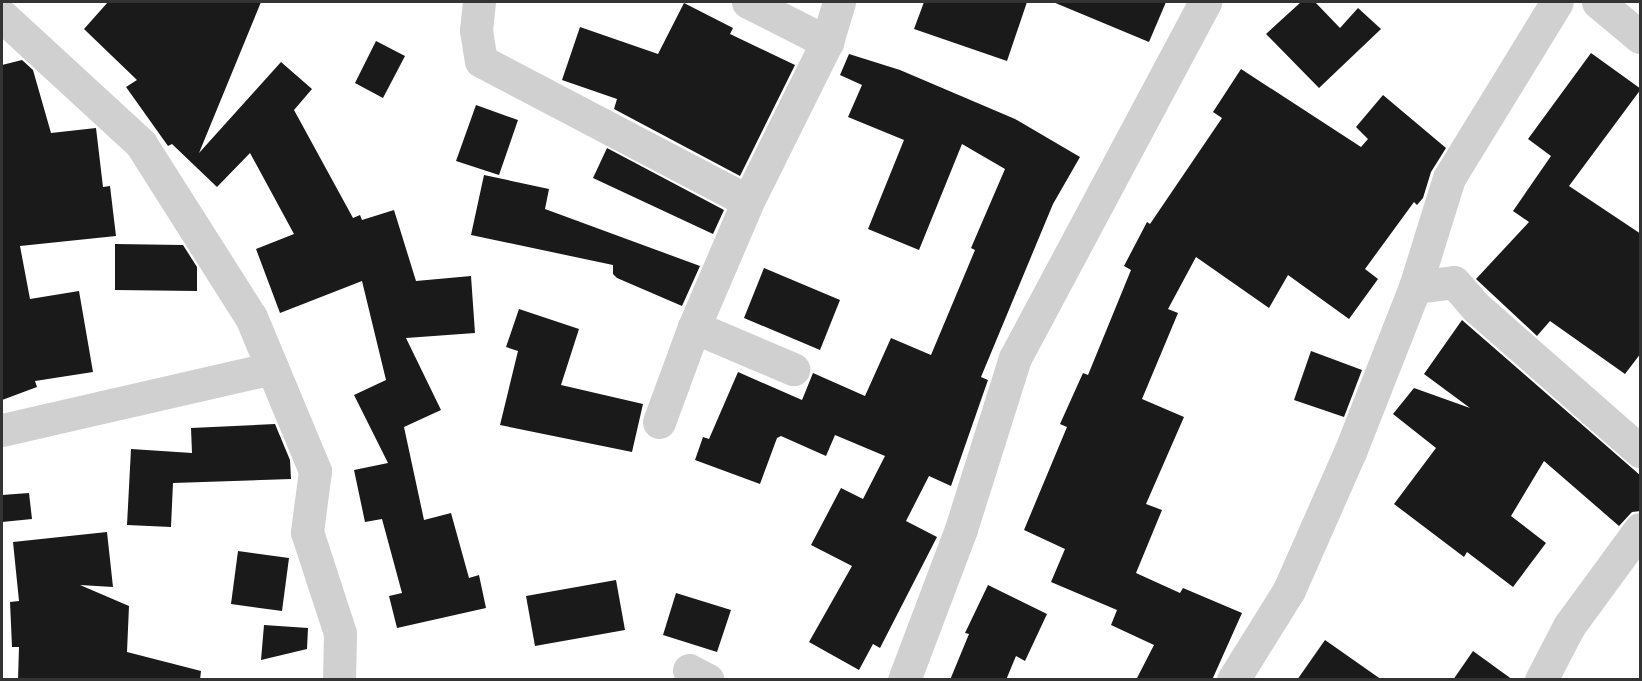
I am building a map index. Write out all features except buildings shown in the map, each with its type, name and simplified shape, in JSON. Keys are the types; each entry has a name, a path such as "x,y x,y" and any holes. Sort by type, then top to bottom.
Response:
{"street":[{"path":"479,2 476,30 481,61 748,201"},
{"path":"748,2 827,42"},
{"path":"659,422 694,327 748,201 827,42 839,2"},
{"path":"904,680 961,529 1015,358 1205,2"},
{"path":"1233,680 1289,590 1350,452 1415,287 1449,178 1557,2"},
{"path":"1598,2 1641,37"},
{"path":"2,16 141,144 251,317 315,471 307,532 340,633 339,680"},
{"path":"1415,287 1454,282 1477,308 1641,451"},
{"path":"694,327 793,369"},
{"path":"2,430 272,368"},
{"path":"1541,680 1569,626 1641,530"}]}
